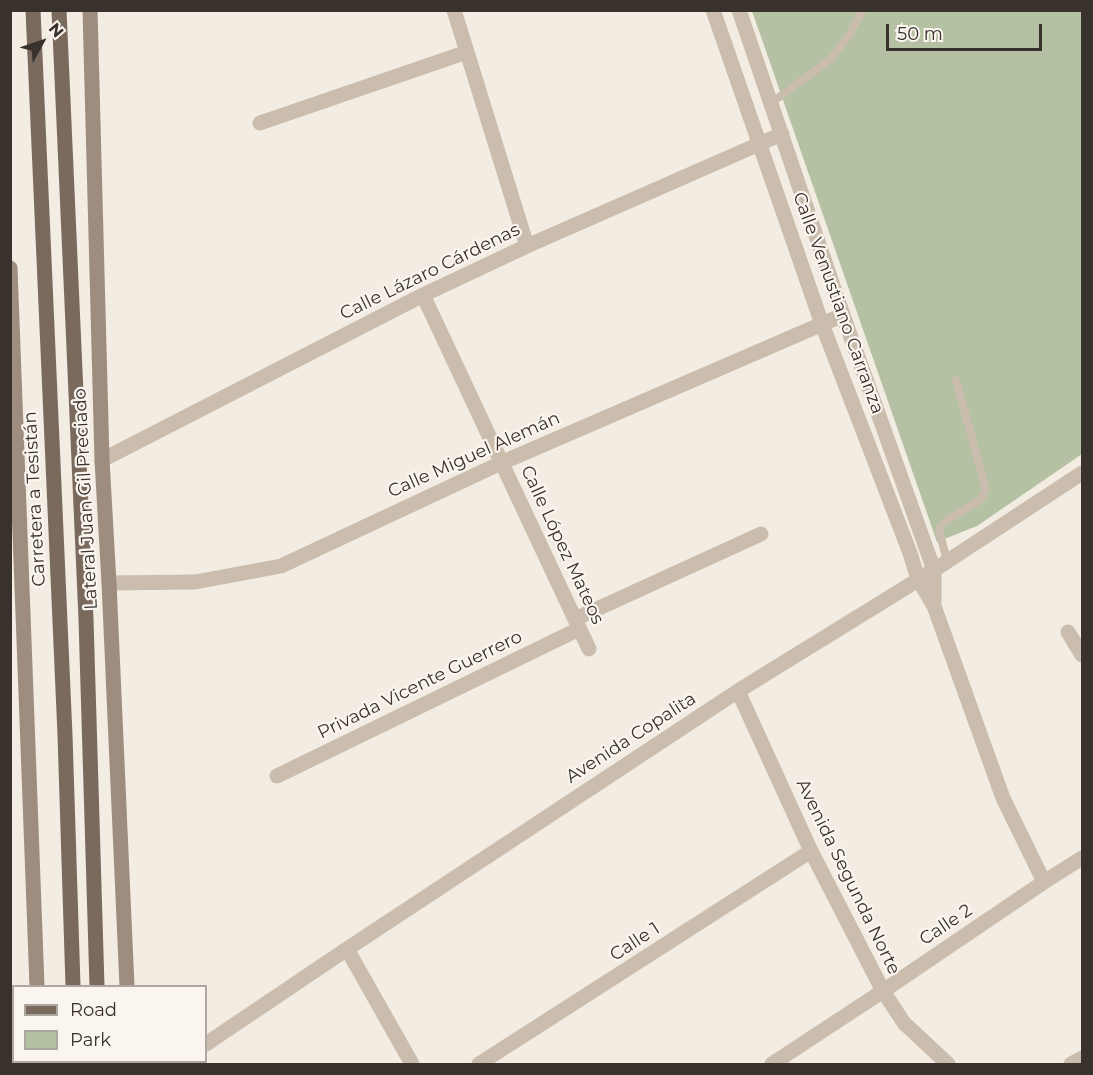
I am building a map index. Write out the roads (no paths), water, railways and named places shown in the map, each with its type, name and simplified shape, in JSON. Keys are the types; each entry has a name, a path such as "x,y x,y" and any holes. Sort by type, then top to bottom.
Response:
{"main road":[{"name":"Carretera a Tesistán","path":"33,10 65,735 73,985"},
{"path":"59,10 86,619 97,985"},
{"name":"Lateral Juan Gil Preciado","path":"90,10 102,460 127,985"},
{"path":"10,268 15,513 37,985"}],"street":[{"path":"454,10 527,246"},
{"name":"Calle Venustiano Carranza","path":"713,10 822,324 918,579 934,606 1003,798 1044,882"},
{"name":"Calle Venustiano Carranza","path":"739,10 843,315 934,570 934,606"},
{"path":"260,123 467,52"},
{"name":"Calle Lázaro Cárdenas","path":"102,460 423,295 527,246 782,134"},
{"name":"Calle López Mateos","path":"423,295 589,649"},
{"name":"Calle Miguel Alemán","path":"109,583 195,582 281,566 501,463 843,315"},
{"name":"Avenida Copalita","path":"207,1043 738,691 934,570 1083,473"},
{"name":"Privada Vicente Guerrero","path":"277,776 761,534"},
{"path":"1068,632 1083,655"},
{"name":"Avenida Segunda Norte","path":"738,691 812,851 883,991 904,1023 948,1065"},
{"name":"Calle 1","path":"479,1065 812,851"},
{"name":"Calle 2","path":"772,1065 1083,858"},
{"path":"347,949 412,1065"},
{"path":"1071,1065 1083,1058"}],"lane":[{"path":"770,101 778,98 832,58 849,35 863,10"},
{"path":"947,561 939,530 943,523 981,499 986,489 956,380"}]}
